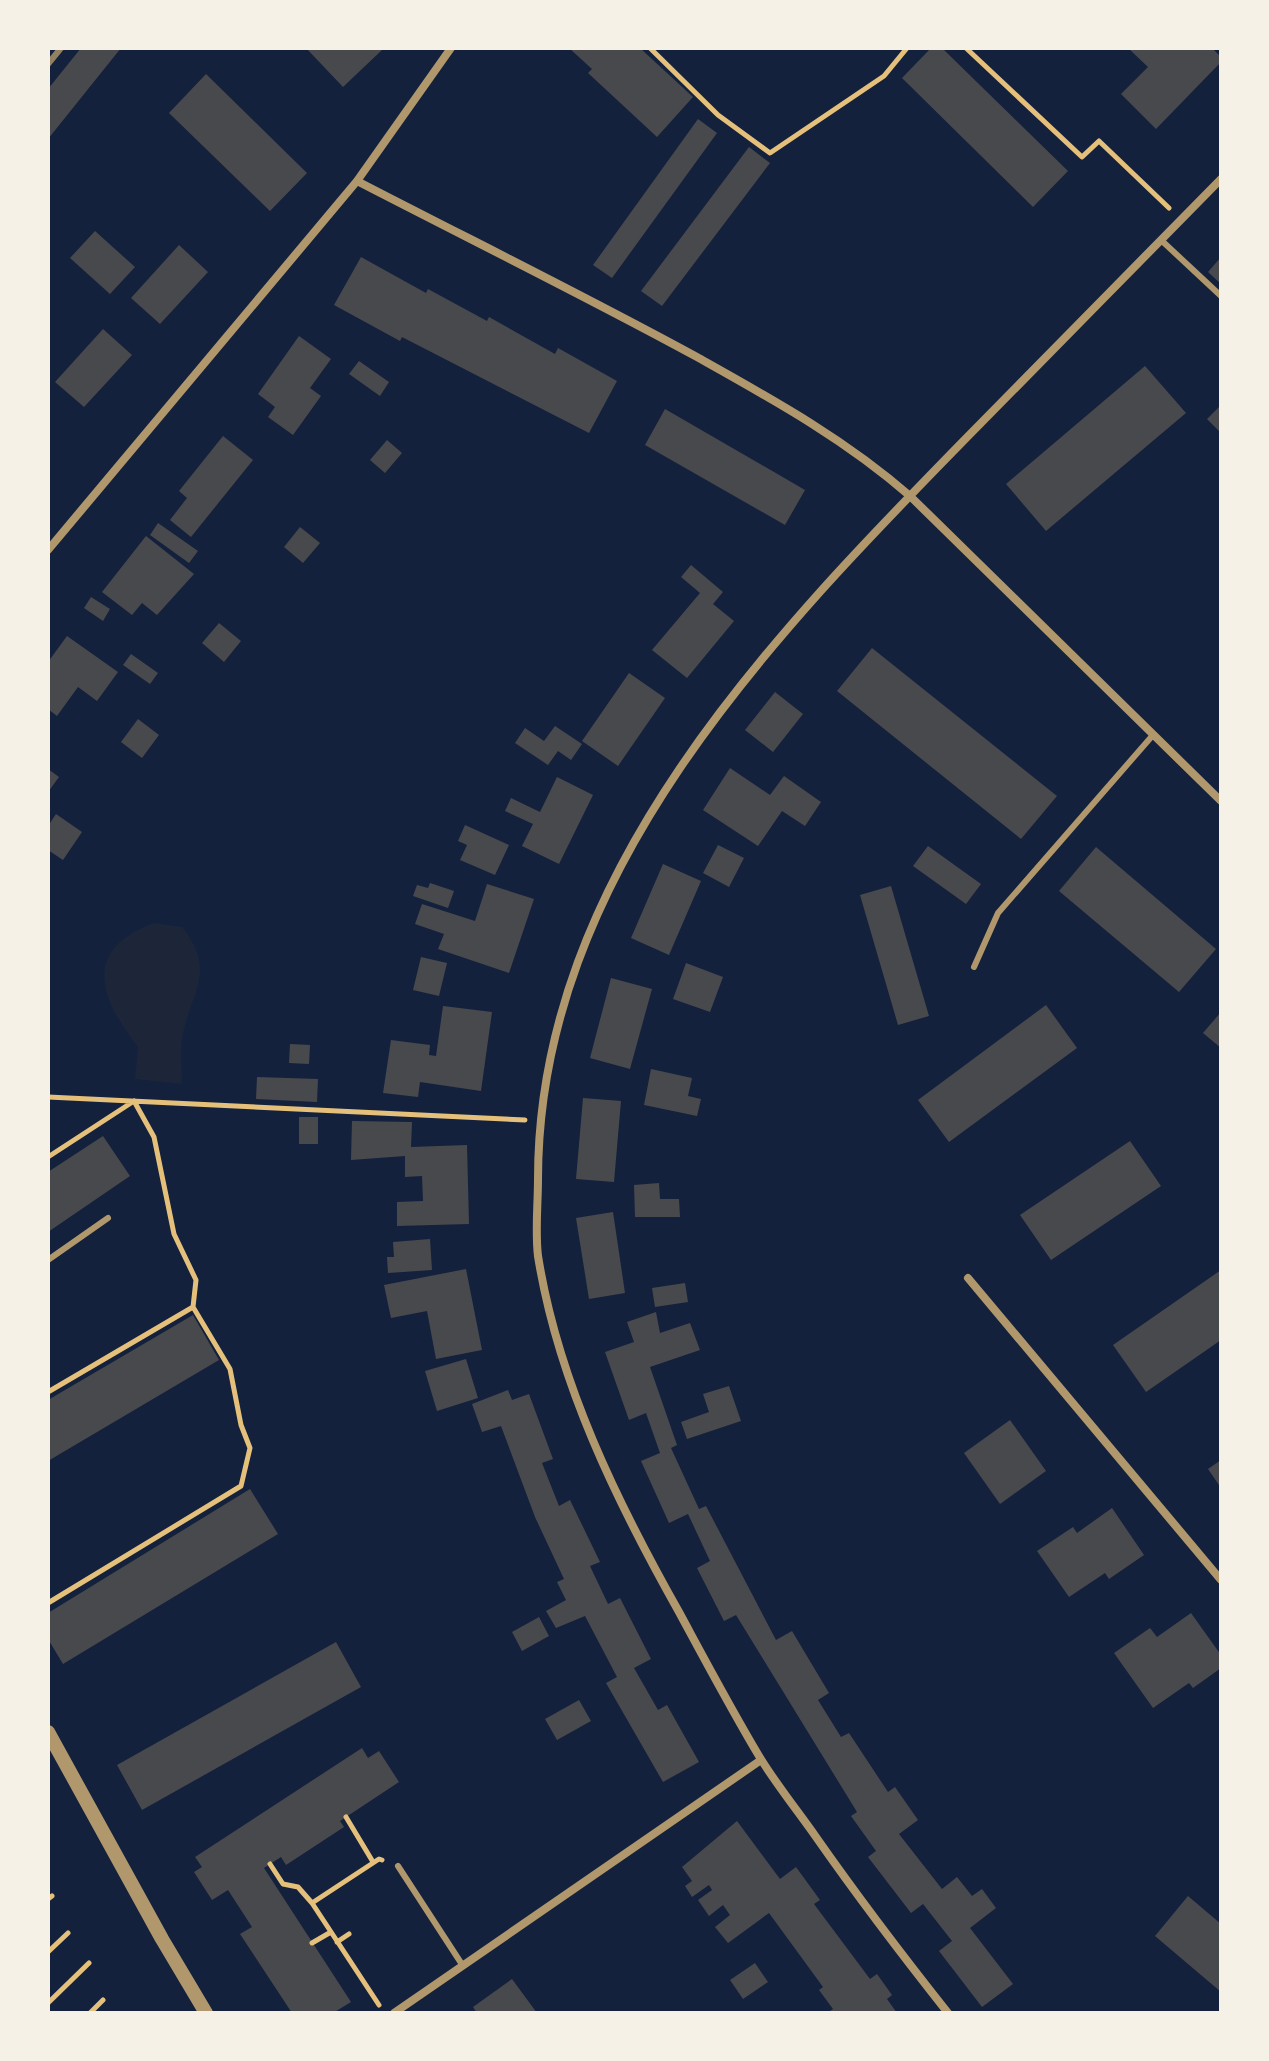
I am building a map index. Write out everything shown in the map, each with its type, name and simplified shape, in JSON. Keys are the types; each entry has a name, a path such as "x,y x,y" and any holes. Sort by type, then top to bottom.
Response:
{"street":[{"path":"48,550 357,181 451,48"},
{"path":"948,2013 881,1929 761,1760 635,1535 566,1371 538,1252 538,1121 550,1051 581,950 623,860 661,796 779,640 910,496 1221,179"},
{"path":"357,181 647,329 776,401 862,454 910,496 1221,801"},
{"path":"968,1278 1221,1580"},
{"path":"48,1732 206,2013"},
{"path":"394,2013 761,1760"}],"lane":[{"path":"1161,240 1221,296"},
{"path":"974,967 998,913 1153,735"},
{"path":"48,1260 108,1218"},
{"path":"398,1866 463,1966"}],"path":[{"path":"650,48 718,115 770,153 884,76 907,48"},
{"path":"966,48 1082,157 1099,141 1181,219"},
{"path":"48,1097 538,1121"},
{"path":"48,1157 134,1101"},
{"path":"48,1603 241,1486 250,1448 241,1425 230,1369 193,1307 196,1280 174,1234 154,1137 134,1101"},
{"path":"48,1392 193,1307"},
{"path":"346,1817 373,1862"},
{"path":"312,1903 379,1859 398,1866"},
{"path":"270,1864 283,1884 298,1887 312,1903 385,2013"},
{"path":"312,1943 331,1932"},
{"path":"48,1952 68,1933"},
{"path":"337,1942 349,1934"},
{"path":"48,2003 89,1963"},
{"path":"90,2013 103,2000"}],"shaded area":[{"path":"154,923 182,927 198,957 198,982 182,1039 182,1084 135,1079 138,1047 114,1011 104,977 107,961 115,947 131,934"}],"building":[{"path":"81,48 121,48 48,139 48,89"},
{"path":"306,48 380,48 382,50 343,87"},
{"path":"569,48 640,48 693,97 657,137 588,73 592,69"},
{"path":"931,48 942,48 1068,171 1033,207 902,78"},
{"path":"1128,48 1212,48 1221,57 1221,62 1156,129 1121,94 1148,67"},
{"path":"206,74 307,173 270,211 169,113"},
{"path":"698,119 717,133 612,278 593,265"},
{"path":"749,147 770,163 662,306 641,291"},
{"path":"95,231 135,267 110,294 70,258"},
{"path":"179,245 208,272 160,324 131,298"},
{"path":"361,257 426,293 428,289 487,321 489,317 555,354 558,348 617,381 589,433 402,337 400,341 334,305"},
{"path":"1221,257 1221,284 1208,272"},
{"path":"103,329 132,355 84,407 55,382"},
{"path":"299,336 331,359 310,388 321,396 293,435 268,417 275,407 258,394"},
{"path":"359,361 389,382 380,396 349,374"},
{"path":"1145,366 1186,413 1046,531 1006,484"},
{"path":"1221,405 1221,433 1207,419"},
{"path":"665,409 805,490 785,525 645,445"},
{"path":"223,436 253,460 191,537 170,520 187,498 179,491"},
{"path":"387,440 402,453 385,473 370,460"},
{"path":"158,523 198,551 189,563 150,535"},
{"path":"300,527 320,543 303,563 284,547"},
{"path":"146,536 194,574 157,615 142,603 132,615 102,592"},
{"path":"691,565 723,592 713,604 734,621 687,678 652,650 700,593 681,577"},
{"path":"91,597 110,609 103,621 84,608"},
{"path":"219,623 241,641 224,662 202,643"},
{"path":"67,636 118,672 97,701 78,687 57,716 48,709 48,662"},
{"path":"872,648 1057,796 1021,839 837,691"},
{"path":"131,654 158,673 150,684 123,665"},
{"path":"629,673 665,698 618,766 582,741"},
{"path":"775,692 803,714 773,752 745,730"},
{"path":"138,719 159,735 142,758 121,742"},
{"path":"555,726 582,744 571,760 558,751 548,765 515,743 525,728 544,741"},
{"path":"730,768 770,795 784,776 821,802 805,826 782,811 758,846 703,810"},
{"path":"48,769 59,777 48,792"},
{"path":"557,777 593,795 559,864 522,846 533,824 505,811 511,798 540,812"},
{"path":"56,814 82,832 63,860 48,850 48,826"},
{"path":"465,825 509,845 495,875 460,860 467,845 458,841"},
{"path":"718,845 744,858 729,887 703,873"},
{"path":"928,846 981,884 966,904 913,866"},
{"path":"1096,847 1216,949 1179,992 1059,891"},
{"path":"663,864 701,881 669,955 631,938"},
{"path":"430,883 454,891 448,908 413,896 417,885 428,888"},
{"path":"487,884 534,899 509,973 438,949 444,934 415,924 422,904 475,921"},
{"path":"891,886 929,1016 898,1025 860,895"},
{"path":"421,957 447,963 439,996 413,990"},
{"path":"686,963 723,977 710,1012 673,999"},
{"path":"611,978 652,989 630,1069 590,1058"},
{"path":"1046,1005 1077,1048 949,1142 918,1100"},
{"path":"443,1006 492,1012 481,1091 420,1082 418,1097 383,1093 391,1040 430,1045 429,1055 436,1056"},
{"path":"1221,1012 1221,1048 1203,1033"},
{"path":"290,1044 310,1045 309,1064 289,1063"},
{"path":"651,1069 692,1078 688,1096 701,1099 697,1116 644,1105"},
{"path":"257,1077 318,1079 317,1102 256,1099"},
{"path":"583,1098 621,1101 614,1182 576,1179"},
{"path":"299,1117 318,1117 318,1144 299,1144"},
{"path":"352,1121 412,1122 411,1147 467,1145 469,1224 397,1226 397,1202 423,1201 422,1176 405,1177 405,1156 351,1160"},
{"path":"103,1136 130,1176 48,1232 48,1172"},
{"path":"1130,1141 1161,1186 1051,1260 1020,1215"},
{"path":"659,1183 660,1199 679,1199 680,1217 635,1217 634,1185"},
{"path":"613,1212 625,1293 589,1299 576,1218"},
{"path":"430,1239 432,1270 388,1273 387,1257 394,1257 393,1242"},
{"path":"466,1269 482,1350 436,1359 427,1311 391,1318 384,1285"},
{"path":"1221,1270 1221,1340 1146,1392 1113,1345"},
{"path":"685,1283 688,1302 655,1307 652,1288"},
{"path":"656,1312 660,1333 690,1323 700,1350 650,1367 677,1445 671,1448 699,1509 706,1506 776,1640 792,1631 829,1693 818,1700 841,1737 849,1733 888,1792 895,1787 918,1820 899,1834 942,1889 957,1877 972,1896 982,1889 996,1908 970,1928 1013,1984 982,2007 939,1951 952,1941 923,1904 911,1913 868,1857 876,1851 851,1816 857,1812 736,1615 724,1621 697,1568 710,1561 688,1514 669,1523 641,1461 660,1453 646,1413 629,1420 605,1352 634,1342 627,1322"},
{"path":"193,1315 219,1360 48,1461 48,1400"},
{"path":"466,1359 478,1398 437,1411 425,1371"},
{"path":"729,1386 741,1421 687,1439 681,1422 709,1412 703,1394"},
{"path":"508,1390 512,1400 529,1394 553,1459 542,1463 559,1506 570,1500 600,1562 590,1566 608,1604 620,1598 651,1659 634,1668 658,1710 667,1705 699,1762 663,1782 606,1683 617,1677 585,1616 556,1628 546,1611 566,1600 557,1582 564,1579 535,1517 501,1426 482,1432 472,1404"},
{"path":"1010,1420 1046,1471 1000,1504 964,1453"},
{"path":"1221,1460 1221,1488 1208,1469"},
{"path":"250,1489 278,1534 63,1664 48,1639 48,1613"},
{"path":"1112,1508 1144,1555 1109,1579 1105,1573 1069,1597 1037,1551 1073,1527 1077,1533"},
{"path":"1191,1613 1221,1655 1221,1668 1193,1688 1189,1683 1153,1708 1114,1653 1150,1628 1157,1637"},
{"path":"539,1617 549,1636 522,1651 512,1632"},
{"path":"336,1642 361,1687 142,1810 117,1765"},
{"path":"579,1700 591,1721 557,1740 545,1719"},
{"path":"362,1748 368,1758 379,1751 399,1782 340,1821 344,1827 286,1865 281,1857 264,1868 351,2002 333,2013 292,2013 240,1934 252,1927 228,1890 212,1900 194,1872 202,1867 195,1857"},
{"path":"737,1821 780,1879 796,1867 820,1900 814,1904 870,1979 877,1974 892,1995 887,1999 897,2013 827,2013 833,2009 819,1990 823,1987 769,1913 728,1943 715,1927 730,1915 723,1905 709,1916 698,1900 712,1890 709,1885 692,1897 685,1886 692,1881 682,1867"},
{"path":"1188,1896 1221,1924 1221,1992 1155,1936"},
{"path":"755,1963 768,1982 743,1999 730,1980"},
{"path":"512,1979 537,2013 477,2013 473,2007"}],"railway":[{"path":"48,64 61,48"}]}
